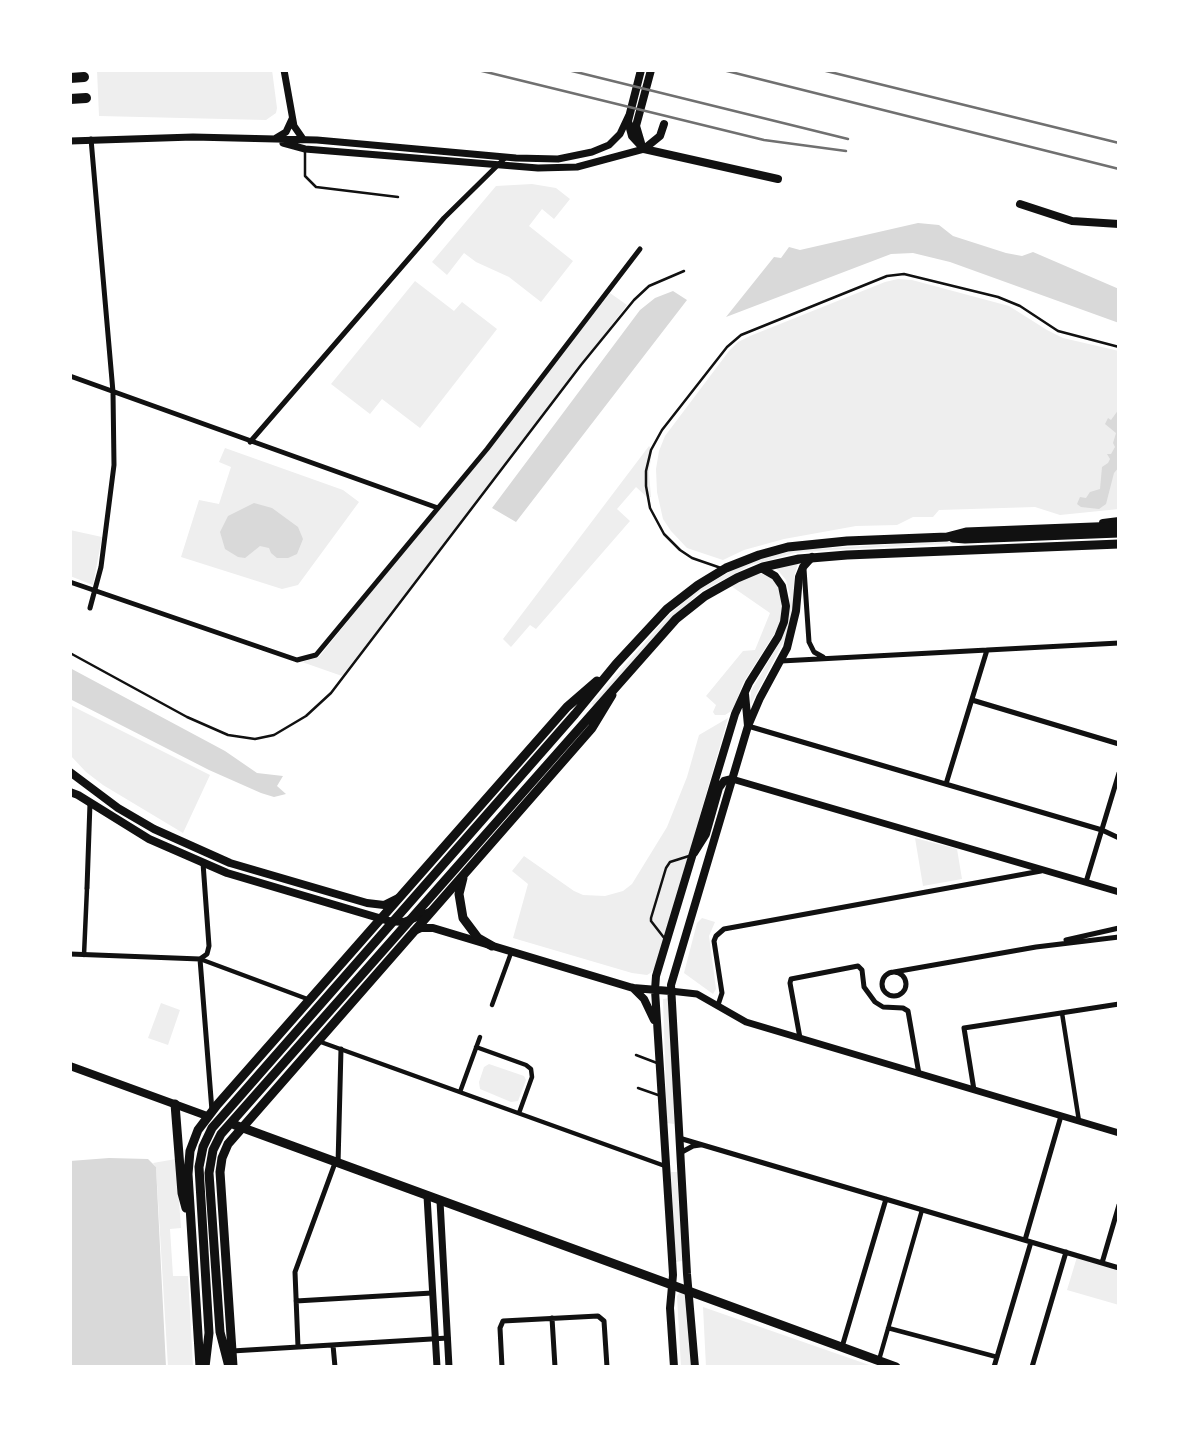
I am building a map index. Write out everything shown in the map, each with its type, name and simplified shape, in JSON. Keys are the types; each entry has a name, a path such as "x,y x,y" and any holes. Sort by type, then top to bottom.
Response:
{"highway":[{"path":"70,78 84,77"},
{"path":"70,99 86,98"}],"main road":[{"path":"641,70 628,116 632,136 644,149 778,178"},
{"path":"644,149 636,126 651,70"},
{"path":"644,149 655,142 664,125 662,142 666,151 672,155"},
{"path":"1020,204 1072,221 1119,225"},
{"path":"947,537 966,532 1119,523"},
{"path":"203,1367 209,1333 199,1174 201,1153 212,1128 616,664 674,602 726,568 769,552 807,544 1119,533"},
{"path":"231,1367 220,1332 209,1167 221,1134 626,673 690,607 721,586 761,568 812,557 1117,544"},
{"path":"695,1367 670,991 748,726 781,661 794,624 799,577 804,565 812,557"},
{"path":"674,1367 656,976 732,721 745,691 778,637 785,617 781,584 773,574 761,568"},
{"path":"203,1367 188,1167 190,1151 198,1130 231,1088 567,707 616,664"},
{"path":"231,1367 222,1193 222,1158 228,1144 592,728 626,673"},
{"path":"745,691 748,726"},
{"path":"70,772 118,808 154,829 230,863 367,904 384,905 401,896"},
{"path":"692,855 706,834 719,788 724,781 732,779"},
{"path":"70,792 149,839 227,873 381,919 404,922 430,912"},
{"path":"469,819 497,797 508,800 514,811 513,817"},
{"path":"434,858 436,870 444,878 458,873 479,856"},
{"path":"472,864 460,886 460,911 472,932 492,946"},
{"path":"680,898 695,902"},
{"path":"412,932 421,928 433,928 633,988 670,991"},
{"path":"318,990 340,969 347,968 358,972 362,988"},
{"path":"633,988 644,999 657,1027"},
{"path":"284,1029 283,1035 288,1046 299,1051 328,1027"},
{"path":"70,1066 209,1114 240,1128 896,1367"},
{"path":"231,1088 227,1097 228,1114 232,1122 240,1128"},
{"path":"175,1104 182,1193 191,1227"},
{"path":"662,1107 677,1106"},
{"path":"666,1171 680,1153"},
{"path":"189,1195 192,1186 202,1180 218,1184 222,1193"}],"street":[{"path":"284,70 292,119 296,131 304,140"},
{"path":"70,141 172,137 304,140 558,159 592,152 608,145 617,138 628,116"},
{"path":"272,139 286,132 292,119"},
{"path":"90,608 101,567 114,465 113,392 91,139"},
{"path":"272,139 305,149 538,168 578,167 644,149"},
{"path":"250,442 444,218 506,157"},
{"path":"70,582 297,660 316,655 487,449 640,249"},
{"path":"70,376 438,508"},
{"path":"804,565 810,645 817,654 830,658"},
{"path":"781,661 1119,643"},
{"path":"946,784 987,650"},
{"path":"972,700 1119,744"},
{"path":"748,726 1102,830 1119,838"},
{"path":"1086,883 1119,773"},
{"path":"732,779 1119,892"},
{"path":"84,955 90,803"},
{"path":"200,959 207,954 209,946 203,863"},
{"path":"718,1005 722,993 713,946 716,936 724,929 1044,870"},
{"path":"897,1008 883,984 887,975 894,972 1036,947 1119,928"},
{"path":"1036,947 1119,937"},
{"path":"492,1005 511,952"},
{"path":"70,954 200,959 310,1000"},
{"path":"200,959 209,1114"},
{"path":"800,1038 790,983 794,977 858,966 862,970 864,987 875,1002 883,1007 906,1009 909,1014 919,1073"},
{"path":"892,996 900,995 906,985 904,977 894,972"},
{"path":"670,991 697,994 746,1022 1119,1133"},
{"path":"974,1090 964,1028 1119,1004"},
{"path":"1062,1013 1079,1121"},
{"path":"457,1091 480,1037"},
{"path":"317,1040 666,1171"},
{"path":"477,1046 531,1069 532,1077 519,1114"},
{"path":"298,1347 295,1272 337,1163 341,1049"},
{"path":"994,1367 1061,1116"},
{"path":"679,1138 1118,1266"},
{"path":"680,1153 692,1146 703,1145"},
{"path":"427,1196 437,1367"},
{"path":"842,1347 886,1199"},
{"path":"440,1201 449,1367"},
{"path":"1102,1263 1119,1205"},
{"path":"878,1361 922,1210"},
{"path":"1032,1367 1066,1252"},
{"path":"296,1301 432,1293"},
{"path":"502,1367 502,1322 598,1315 603,1317 607,1367"},
{"path":"552,1318 555,1367"},
{"path":"888,1328 997,1357"},
{"path":"232,1351 448,1338"},
{"path":"333,1345 335,1367"}],"lane":[{"path":"305,149 305,176 316,187 398,197"},
{"path":"70,653 187,718 228,735 255,739 274,735 306,716 331,693 581,365 634,300 649,286 684,271"},
{"path":"726,568 692,558 669,540 653,515 646,479 651,450 662,430 727,347 741,335 887,276 904,274 998,297 1020,306 1058,331 1119,346"},
{"path":"667,942 651,918 666,868 670,862 692,855"},
{"path":"636,1055 660,1064"},
{"path":"638,1088 662,1096"}],"shaded area":[{"path":"97,70 272,70 276,113 266,120 99,116"},
{"path":"532,184 556,188 570,199 554,219 542,209 529,226 573,261 541,302 509,277 476,262 464,253 447,275 432,262 496,186"},
{"path":"918,223 939,225 953,236 1006,253 1022,256 1033,252 1119,289 1119,323 950,262 913,253 891,254 726,317 774,257 781,258 789,247 800,250"},
{"path":"898,279 912,280 1009,306 1063,338 1119,351 1119,509 1060,515 1035,507 939,510 933,517 913,517 897,525 856,526 784,539 744,550 723,560 687,548 663,519 657,492 656,469 659,451 665,436 729,351 750,336"},
{"path":"415,281 454,311 462,302 497,329 420,428 382,399 370,414 331,384"},
{"path":"673,291 687,300 516,522 492,508 640,310 655,298"},
{"path":"610,293 627,305 342,676 302,662 319,657"},
{"path":"1119,409 1119,467 1114,473 1106,504 1099,509 1081,507 1077,504 1080,497 1086,498 1090,492 1100,489 1102,467 1110,459 1107,454 1111,454 1115,447 1113,443 1116,433 1105,424"},
{"path":"649,446 652,450 649,473 651,497 648,498 636,487 617,509 630,521 536,629 530,625 511,647 503,639"},
{"path":"225,448 343,490 359,502 298,585 282,589 181,557 199,500 219,504 231,467 219,462"},
{"path":"254,503 272,508 298,527 303,539 297,554 288,558 277,558 269,548 260,546 245,558 225,549 220,532 228,516"},
{"path":"70,530 102,537 93,585 70,576"},
{"path":"1062,538 829,550 795,553 751,565 700,592 659,631 594,705 591,704 667,617 695,592 729,572 763,557 799,550 962,540"},
{"path":"798,564 794,577 793,609 785,639 750,706 751,691 781,640 788,622 790,595 786,580 775,567"},
{"path":"760,573 773,579 778,586 783,612 780,625 743,683 733,710 725,715 715,715 713,712 716,705 706,696 743,651 755,650 770,613 731,586"},
{"path":"70,668 225,751 257,773 283,776 277,786 286,794 274,797 261,793 209,770 70,699"},
{"path":"70,705 210,775 183,833 103,785 70,755"},
{"path":"728,718 658,961 652,972 647,975 632,973 513,938 528,884 512,871 524,856 583,895 605,896 623,891 632,884 667,827 687,777 699,735"},
{"path":"915,838 957,849 962,879 923,886"},
{"path":"702,918 715,922 709,936 716,989 713,994 684,973 697,923"},
{"path":"670,998 674,1124 667,1123 663,999"},
{"path":"161,1003 180,1010 168,1045 148,1038"},
{"path":"489,1064 524,1076 526,1080 518,1101 511,1102 480,1089 479,1082 484,1067"},
{"path":"148,1159 156,1167 166,1367 70,1367 70,1161"},
{"path":"176,1159 181,1228 170,1229 173,1276 188,1276 193,1367 168,1367 156,1167 153,1163"},
{"path":"671,1172 677,1172 682,1261 676,1262"},
{"path":"1077,1257 1119,1269 1119,1305 1067,1290"},
{"path":"681,1291 686,1292 692,1367 681,1367 677,1296"},
{"path":"703,1307 875,1367 706,1367"}],"railway":[{"path":"478,70 764,140 846,151"},
{"path":"568,70 848,139"},
{"path":"723,70 1119,169"},
{"path":"822,70 1119,143"}]}
